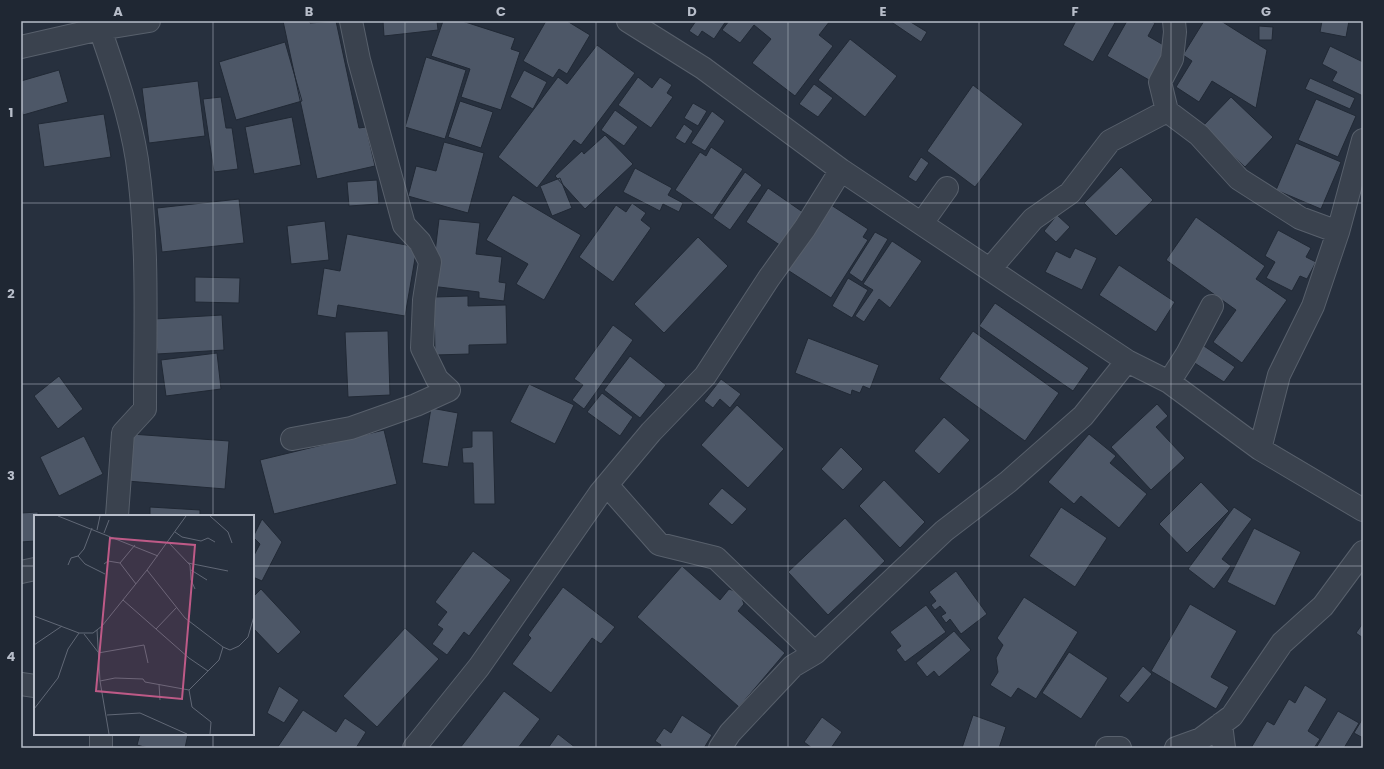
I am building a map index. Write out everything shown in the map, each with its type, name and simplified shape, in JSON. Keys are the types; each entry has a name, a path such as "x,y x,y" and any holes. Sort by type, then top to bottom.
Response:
{"street":[{"path":"21,46 100,29 149,21"},
{"path":"292,439 351,428 416,405 449,390 437,379 422,348 424,300 430,262 420,242 404,225 359,60 351,21"},
{"path":"628,21 703,68 841,170 1127,361 1169,382 1260,448 1363,510"},
{"path":"1174,21 1175,32 1172,59 1160,82 1167,111 1199,135 1239,179 1300,218 1338,232"},
{"path":"100,29 123,95 136,153 145,250 145,409 123,433 117,515"},
{"path":"990,269 1032,219 1070,193 1110,141 1167,111"},
{"path":"1260,448 1278,375 1313,306 1338,232 1363,140"},
{"path":"414,748 479,666 607,485 651,432 705,376 769,278 805,228 841,170"},
{"path":"922,223 947,188"},
{"path":"1169,382 1187,354 1212,306"},
{"path":"720,748 730,733 793,666 815,653 944,531 1008,482 1083,416 1127,361"},
{"path":"607,485 659,544 716,558 815,653"},
{"path":"1176,748 1201,739 1232,716 1282,643 1323,606 1363,552"},
{"path":"21,572 34,569"},
{"path":"21,684 34,686"},
{"path":"1221,724 1224,748"},
{"path":"101,735 101,748"},
{"path":"1108,748 1120,748"}],"building":[{"path":"283,21 309,21 310,23 336,21 359,128 366,127 375,166 317,179"},
{"path":"383,21 437,21 438,30 384,36"},
{"path":"443,21 462,21 515,38 511,49 520,52 501,110 461,97 470,69 431,56"},
{"path":"546,21 567,21 590,35 567,74 559,69 553,78 523,61"},
{"path":"696,21 726,21 714,39 702,31 698,37 689,31"},
{"path":"729,21 830,21 819,35 833,46 795,96 752,63 771,39 754,25 740,43 722,30"},
{"path":"890,21 909,21 927,32 921,42"},
{"path":"1076,21 1116,21 1093,62 1063,45"},
{"path":"1127,21 1151,21 1155,23 1148,36 1167,47 1149,80 1107,56"},
{"path":"1204,21 1221,21 1267,50 1256,108 1212,81 1199,102 1176,87 1192,61 1183,55"},
{"path":"1322,21 1349,21 1346,37 1320,32"},
{"path":"1259,26 1273,27 1272,40 1259,40"},
{"path":"850,39 897,76 865,117 818,80"},
{"path":"285,42 302,101 236,120 219,62"},
{"path":"597,45 635,73 581,145 574,140 537,188 498,157 558,77 567,84"},
{"path":"1330,46 1363,62 1363,96 1332,81 1337,72 1322,64"},
{"path":"426,57 466,70 445,139 405,127"},
{"path":"59,70 68,102 23,115 21,108 21,81"},
{"path":"524,70 547,82 533,109 510,97"},
{"path":"638,77 652,88 660,77 672,85 667,93 673,97 651,128 618,105"},
{"path":"1310,78 1355,98 1350,109 1305,89"},
{"path":"198,81 205,136 149,143 142,88"},
{"path":"814,84 833,98 818,117 799,104"},
{"path":"973,85 1023,124 975,187 927,151"},
{"path":"221,97 226,128 232,128 238,169 214,172 203,99"},
{"path":"1231,97 1273,137 1245,167 1202,127"},
{"path":"1316,99 1356,116 1338,157 1298,140"},
{"path":"460,101 493,112 481,148 448,137"},
{"path":"693,103 707,111 698,126 684,118"},
{"path":"615,110 638,127 624,146 601,130"},
{"path":"712,111 725,121 705,151 691,143"},
{"path":"104,114 111,157 44,167 38,124"},
{"path":"292,117 301,165 254,174 245,127"},
{"path":"684,124 693,131 685,144 675,138"},
{"path":"605,135 633,164 585,209 555,176 582,151 584,154"},
{"path":"444,142 484,153 468,213 408,196 416,166 436,171"},
{"path":"1296,143 1341,162 1321,209 1276,190"},
{"path":"711,147 743,169 712,215 675,190 700,152 706,156"},
{"path":"921,157 929,163 916,182 908,177"},
{"path":"1121,167 1153,200 1116,236 1084,203"},
{"path":"635,168 672,188 668,195 683,203 679,212 663,204 660,211 623,192"},
{"path":"745,172 762,185 730,230 713,218"},
{"path":"560,178 572,208 552,216 540,186"},
{"path":"377,180 379,204 349,206 347,182"},
{"path":"768,188 807,215 784,248 746,222"},
{"path":"513,195 581,235 544,300 516,284 528,264 486,240"},
{"path":"239,199 244,243 162,252 157,208"},
{"path":"632,203 646,213 641,220 651,228 613,282 579,257 616,205 626,212"},
{"path":"828,203 868,229 863,237 868,240 831,298 786,269"},
{"path":"1057,215 1070,227 1056,242 1044,231"},
{"path":"1196,217 1265,266 1256,279 1287,300 1242,363 1213,342 1236,310 1166,260"},
{"path":"439,219 480,223 476,254 502,257 499,282 506,283 504,301 479,298 479,292 431,286"},
{"path":"325,221 329,260 291,264 287,226"},
{"path":"1278,230 1311,248 1306,257 1316,262 1307,279 1300,276 1292,291 1266,278 1275,262 1265,256"},
{"path":"875,232 888,239 862,282 849,273"},
{"path":"347,234 417,247 405,316 338,305 336,318 317,315 324,268 340,271"},
{"path":"698,237 728,266 664,333 634,304"},
{"path":"892,241 922,261 890,308 879,299 864,322 855,316 873,290 863,284"},
{"path":"1075,248 1097,258 1082,290 1045,272 1056,251 1070,258"},
{"path":"1119,265 1175,302 1156,332 1099,295"},
{"path":"195,277 240,278 239,303 195,302"},
{"path":"848,278 868,290 852,318 832,306"},
{"path":"468,296 468,306 506,305 507,344 469,345 469,354 435,355 434,297"},
{"path":"995,303 1089,368 1073,391 979,326"},
{"path":"222,315 224,350 157,354 154,319"},
{"path":"613,325 633,340 584,409 572,400 583,385 574,379"},
{"path":"388,331 390,395 348,397 345,332"},
{"path":"973,331 1059,393 1025,441 939,379"},
{"path":"808,338 879,365 870,389 863,386 860,393 852,390 851,395 795,373"},
{"path":"1201,344 1235,367 1224,382 1190,360"},
{"path":"217,353 221,389 166,396 161,360"},
{"path":"630,356 666,385 640,418 604,390"},
{"path":"59,376 83,409 58,429 34,396"},
{"path":"721,379 741,394 730,408 720,399 713,408 704,401"},
{"path":"529,384 574,405 555,444 510,422"},
{"path":"602,393 633,417 620,436 587,412"},
{"path":"1157,404 1168,416 1156,427 1185,458 1151,490 1111,447"},
{"path":"737,405 784,449 748,488 701,445"},
{"path":"431,408 458,413 448,467 422,463"},
{"path":"944,417 970,440 939,474 914,451"},
{"path":"384,430 397,484 274,514 260,460"},
{"path":"472,431 493,431 495,504 474,504 473,463 463,463 462,448 472,447"},
{"path":"131,434 229,441 225,489 127,481"},
{"path":"1089,434 1116,456 1110,463 1147,494 1119,528 1081,496 1074,504 1048,482"},
{"path":"84,436 103,474 59,496 40,457"},
{"path":"841,447 863,469 843,490 821,469"},
{"path":"884,480 925,522 900,548 859,506"},
{"path":"1201,482 1229,511 1187,553 1159,524"},
{"path":"722,488 747,509 732,525 708,504"},
{"path":"150,507 200,510 200,515 150,515"},
{"path":"1061,507 1107,538 1075,587 1029,556"},
{"path":"1234,507 1252,519 1222,559 1231,566 1214,589 1188,569"},
{"path":"38,512 38,515 34,515 34,541 21,542 21,513"},
{"path":"212,513 222,515 211,515"},
{"path":"845,518 885,561 828,615 788,572"},
{"path":"262,519 282,542 262,581 254,577 254,555 260,544 254,538"},
{"path":"1254,528 1301,552 1275,606 1227,582"},
{"path":"473,551 511,580 469,636 464,632 447,655 432,644 443,629 437,625 447,612 435,602"},
{"path":"682,566 720,600 729,589 740,593 744,604 738,611 785,653 739,707 637,617"},
{"path":"956,571 987,614 961,634 950,619 946,623 941,616 946,613 940,606 935,610 931,605 936,601 929,592"},
{"path":"563,587 615,627 601,644 592,638 551,693 512,664 531,638 528,635"},
{"path":"261,589 301,632 278,654 254,629 254,596"},
{"path":"1024,597 1078,632 1036,699 1018,688 1011,698 990,685 998,672 996,658 1003,645 997,638"},
{"path":"1190,604 1237,631 1211,677 1229,687 1216,709 1151,671"},
{"path":"926,605 946,632 905,662 896,650 901,646 890,632"},
{"path":"1363,623 1363,638 1356,633"},
{"path":"405,628 439,659 377,727 343,696"},
{"path":"954,631 971,650 939,677 934,671 927,677 916,663"},
{"path":"1069,652 1108,678 1081,719 1042,693"},
{"path":"1143,666 1152,674 1128,703 1119,696"},
{"path":"1305,685 1327,699 1308,731 1320,739 1314,748 1251,748 1267,721 1274,725 1289,699 1295,703"},
{"path":"279,686 299,700 284,723 267,713"},
{"path":"504,691 540,719 518,748 460,748"},
{"path":"303,710 336,732 345,718 366,732 356,748 277,748"},
{"path":"1338,711 1359,723 1344,748 1316,748"},
{"path":"682,715 712,735 704,748 659,748 661,745 655,741 664,728 671,733"},
{"path":"973,715 1006,727 999,748 962,748"},
{"path":"822,717 842,732 831,748 812,748 804,742"},
{"path":"1363,718 1363,738 1354,733"},
{"path":"558,734 576,748 548,748"},
{"path":"140,735 188,735 185,748 148,748 137,745"}]}
